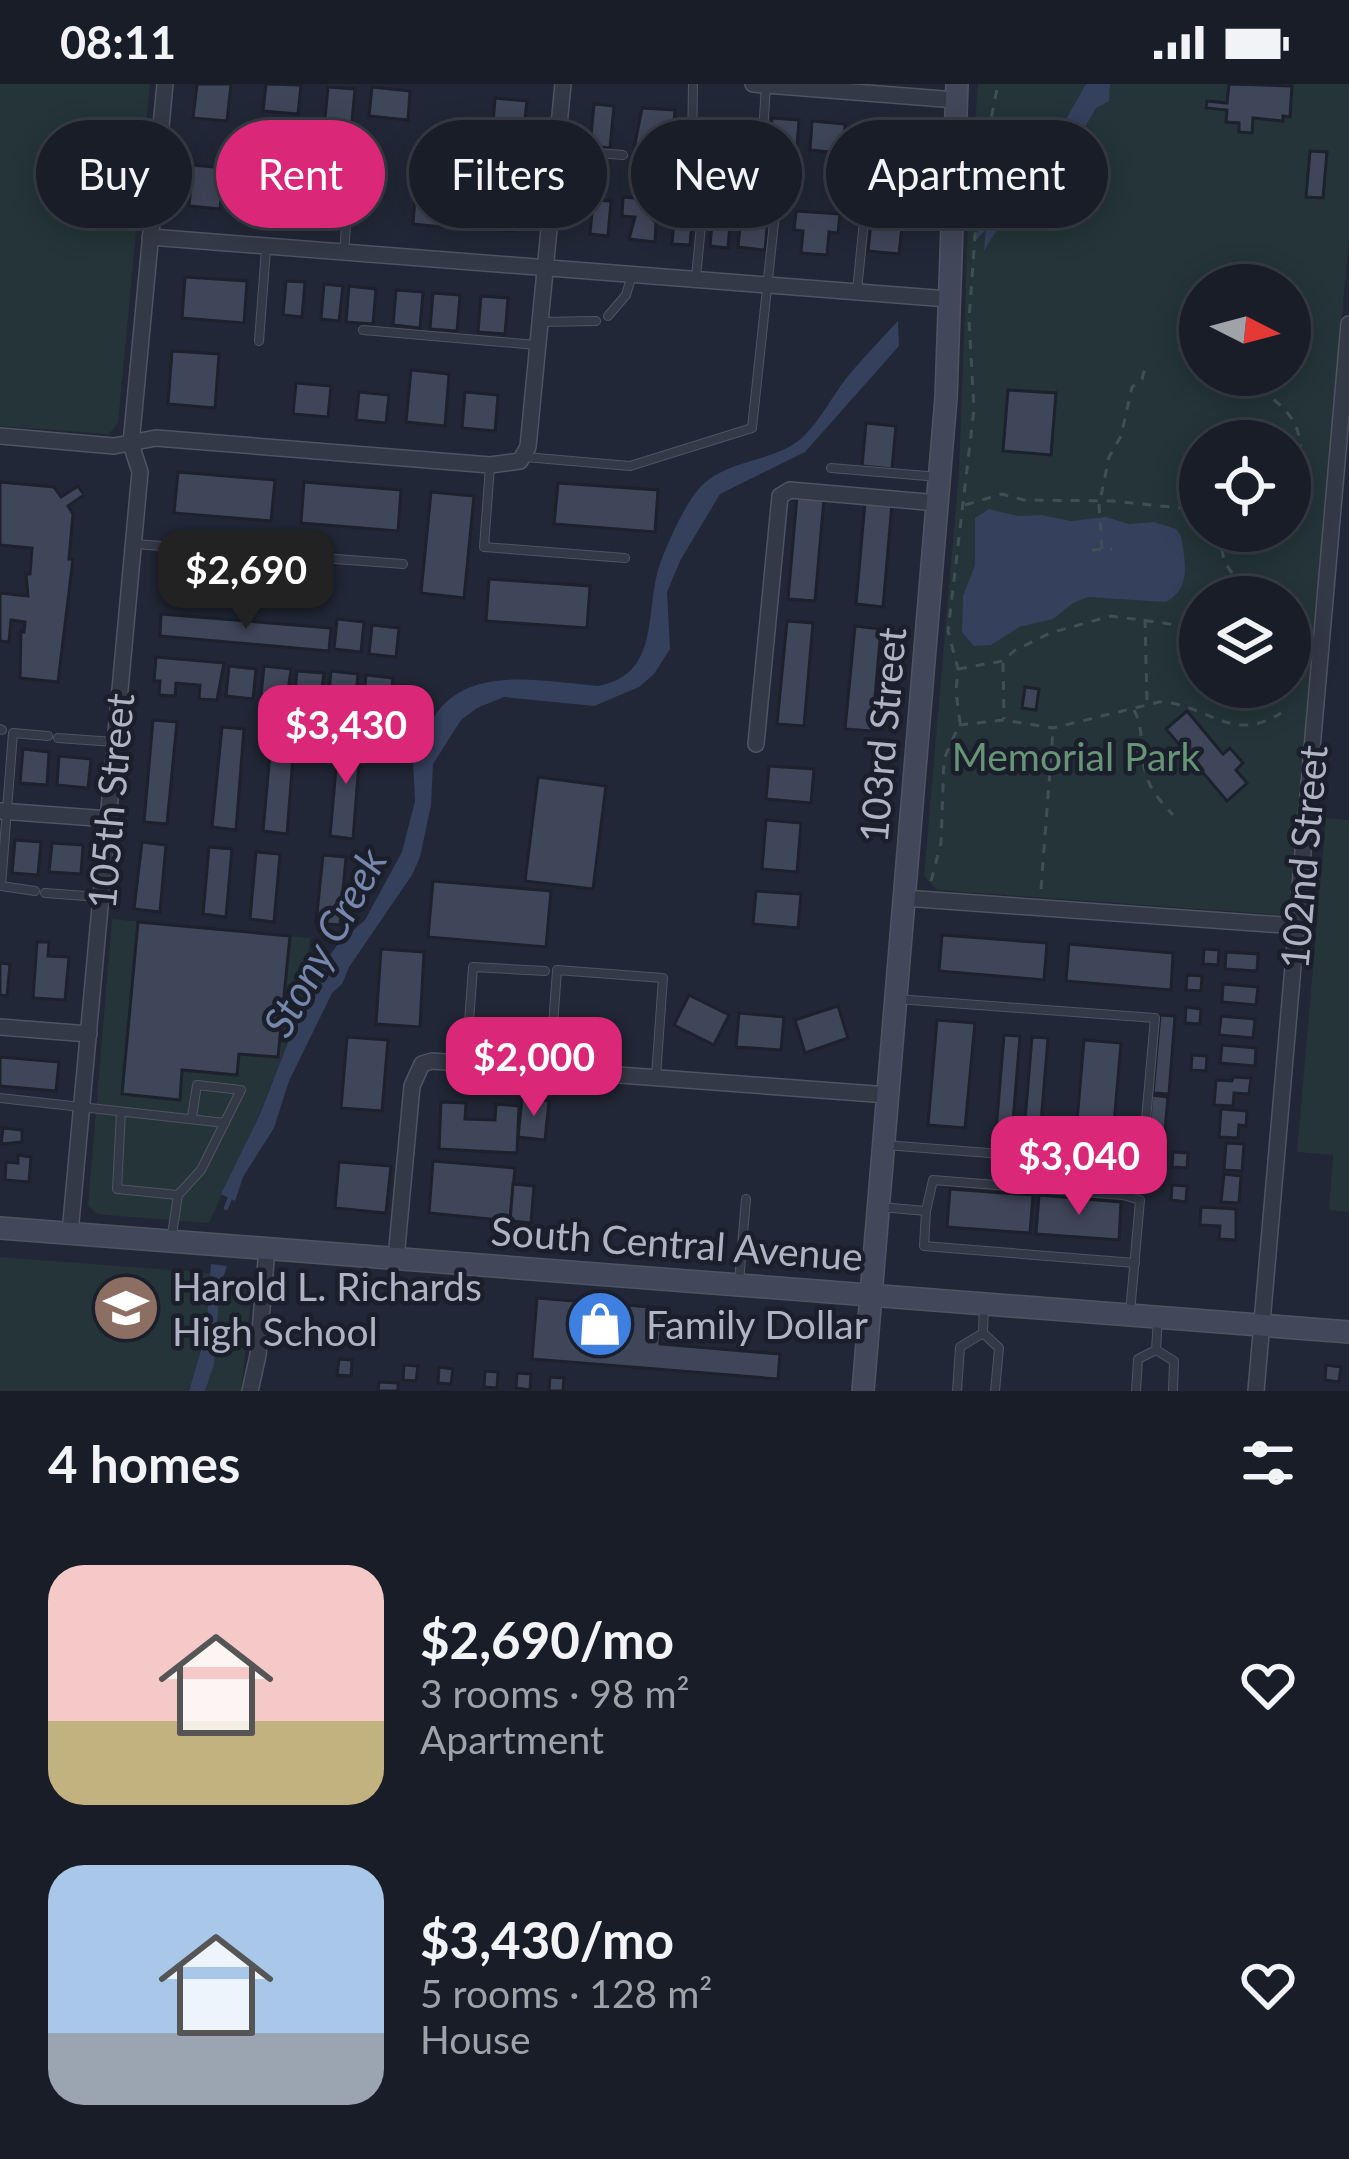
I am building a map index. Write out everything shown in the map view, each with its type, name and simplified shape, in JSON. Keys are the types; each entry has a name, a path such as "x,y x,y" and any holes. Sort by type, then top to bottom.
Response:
{"street":[{"name":"105th Street","path":"70,1233 140,472 131,444 164,84"},
{"path":"559,120 563,84"},
{"path":"753,84 957,92"},
{"name":"103rd Street","path":"863,1391 940,477 957,92"},
{"path":"0,436 131,444 156,439 490,464 522,459 528,447 548,228"},
{"path":"150,237 948,299"},
{"name":"102nd Street","path":"1256,1391 1297,926 1340,529 1349,324"},
{"path":"756,744 780,496 790,490 938,503"},
{"path":"3,811 109,820"},
{"path":"904,898 1297,926"},
{"path":"0,1027 89,1034"},
{"path":"396,1258 412,1085 422,1064 466,1063 888,1095"},
{"name":"South Central Avenue","path":"0,1228 1349,1332"},
{"path":"250,1391 258,1355 267,1248"}],"lane":[{"path":"693,84 693,120"},
{"path":"763,120 766,85"},
{"path":"607,154 623,155"},
{"path":"344,254 346,228"},
{"path":"696,279 701,228"},
{"path":"522,459 630,466 752,428 772,228"},
{"path":"857,291 863,228"},
{"path":"259,340 266,248"},
{"path":"608,316 626,296 632,274"},
{"path":"539,322 596,321"},
{"path":"362,330 537,345"},
{"path":"490,464 484,548 625,558"},
{"path":"831,468 940,477"},
{"path":"133,544 403,564"},
{"path":"102,897 1,886 3,811 13,733 116,742"},
{"path":"466,1063 473,967 545,971"},
{"path":"550,1070 557,970 663,978 656,1078"},
{"path":"884,1144 1142,1165 1155,1018 896,999"},
{"path":"171,1240 178,1195 201,1170 241,1090 197,1085 192,1117"},
{"path":"0,1098 224,1123"},
{"path":"121,1112 117,1189 178,1195"},
{"path":"1130,1315 1135,1263 1140,1200 933,1180 924,1246 1135,1263"},
{"path":"739,1283 746,1199"},
{"path":"878,1207 926,1211"},
{"path":"983,1333 985,1303"},
{"path":"1156,1350 1158,1317"},
{"path":"957,1391 960,1347 983,1333"},
{"path":"983,1333 999,1348 995,1391"},
{"path":"1136,1391 1138,1359 1156,1350"},
{"path":"1156,1350 1174,1361 1173,1391"}],"path":[{"path":"931,880 941,843 944,759 959,725 958,669 948,631 974,409 969,320 979,181 998,84"},
{"path":"1102,549 1100,500 1109,457 1130,406 1132,387 1142,379 1146,364"},
{"path":"1269,396 1294,420"},
{"path":"964,506 1003,494 1024,500 1100,500 1179,508"},
{"path":"1092,550 1112,549"},
{"path":"958,669 1003,661 1050,633 1111,616 1179,625"},
{"path":"1145,619 1148,705"},
{"path":"1003,661 1004,720"},
{"path":"959,725 1004,720 1053,728 1177,702 1235,726 1258,724 1281,713"},
{"path":"1133,708 1143,727 1144,770 1152,791 1173,815"},
{"path":"1040,889 1053,728"}],"green space":[{"path":"0,84 150,84 147,120 36,120 36,228 136,228 118,423 109,434 0,426"},
{"name":"Memorial Park","path":"978,84 1349,84 1349,239 1311,660 1311,576 1179,576 1179,708 1307,708 1289,904 1281,915 937,890 924,876 959,471 968,228 1108,228 1108,120 975,120"},
{"path":"1326,818 1349,820 1349,1212 1329,1210 1333,1155 1297,1152"},
{"path":"112,919 310,938 305,999 209,1223 106,1215 88,1205"},
{"name":"Harold L. Richards High School","path":"0,1257 211,1273 206,1333 189,1391 0,1391"},
{"path":"225,1276 253,1280 241,1391 205,1391 214,1365 220,1287"}],"water":[{"path":"1086,84 1110,84 1109,101 1096,108 1089,120 1066,120"},
{"path":"986,228 999,228 984,251"},
{"path":"898,321 899,346 805,452 720,494 667,592 670,649 654,674 639,687 594,706 504,697 461,720 433,764 431,805 412,875 332,993 289,1081 274,1128 243,1177 235,1201 221,1194 321,967 365,920 402,852 415,801 413,759 435,715 452,697 473,686 521,680 598,686 631,670 646,643 664,555 697,491 721,472 779,452 804,436 848,376"},
{"path":"989,509 1071,521 1106,517 1129,524 1154,522 1179,533 1184,576 1179,576 1179,590 1166,602 1088,597 1053,619 1019,627 991,645 974,646 962,632 963,596 975,565 975,518"},
{"path":"211,1264 227,1266 220,1287 214,1365 205,1391 189,1391 206,1333"}],"building":[{"path":"197,84 231,84 227,120 193,118"},
{"path":"266,84 301,85 298,114 263,111"},
{"path":"1229,84 1292,86 1290,117 1283,116 1283,121 1253,118 1252,133 1239,132 1239,123 1226,122 1227,110 1206,108 1207,101 1227,103"},
{"path":"328,87 355,89 352,120 325,120"},
{"path":"372,87 410,91 408,120 369,116"},
{"path":"495,98 527,101 525,120 493,120"},
{"path":"594,104 614,106 610,148 607,120 592,120"},
{"path":"642,108 675,110 674,120 640,120"},
{"path":"812,121 826,122 826,152 810,150"},
{"path":"1310,151 1327,152 1323,198 1306,197"},
{"path":"193,165 216,167 216,209 192,206"},
{"path":"623,197 631,198 631,217 622,216"},
{"path":"607,201 611,201 608,236 590,234 591,228 607,228"},
{"path":"802,211 826,213 826,228 839,228 838,233 829,232 827,255 801,253 803,231 794,230 802,228"},
{"path":"632,228 656,228 655,242 629,239"},
{"path":"673,228 692,228 690,245 672,244"},
{"path":"712,228 730,228 728,248 710,246"},
{"path":"740,228 767,228 765,250 738,247"},
{"path":"870,228 902,228 899,254 868,251"},
{"path":"185,277 247,281 244,323 182,318"},
{"path":"286,281 305,282 302,317 283,315"},
{"path":"324,284 343,286 339,321 321,319"},
{"path":"349,286 376,289 373,324 346,322"},
{"path":"396,290 423,292 420,328 393,325"},
{"path":"433,293 460,295 457,331 430,329"},
{"path":"481,296 508,298 505,334 478,332"},
{"path":"172,351 219,354 215,408 168,404"},
{"path":"411,370 449,374 445,426 406,422"},
{"path":"296,383 331,386 328,417 293,414"},
{"path":"1008,390 1056,393 1051,455 1003,451"},
{"path":"359,392 389,395 386,423 356,420"},
{"path":"465,392 498,395 495,431 462,428"},
{"path":"866,423 896,426 892,469 862,466"},
{"path":"178,472 275,480 271,521 174,513"},
{"path":"0,482 54,487 61,497 78,486 84,495 68,506 73,514 69,559 73,559 58,682 20,678 25,622 11,620 9,642 0,641 0,593 28,596 26,574 30,574 32,548 0,545"},
{"path":"304,482 401,490 398,531 301,523"},
{"path":"558,483 658,490 655,532 554,524"},
{"path":"431,492 474,496 464,598 421,593"},
{"path":"797,496 824,499 815,601 788,599"},
{"path":"865,502 892,504 883,607 856,604"},
{"path":"489,579 590,586 587,628 486,621"},
{"path":"161,614 331,628 329,651 160,636"},
{"path":"337,619 364,622 361,652 334,649"},
{"path":"787,621 813,623 804,726 777,724"},
{"path":"372,625 399,628 396,657 369,654"},
{"path":"855,626 881,629 872,731 845,729"},
{"path":"156,657 224,663 217,700 199,699 200,685 176,683 175,696 159,695 160,681 154,681"},
{"path":"229,666 256,669 253,699 226,696"},
{"path":"264,666 291,669 287,699 261,696"},
{"path":"297,671 324,673 320,703 294,700"},
{"path":"331,671 358,674 355,704 328,701"},
{"path":"366,675 393,678 389,708 363,705"},
{"path":"1025,687 1039,689 1036,710 1022,708"},
{"path":"1187,711 1223,754 1230,748 1243,763 1236,770 1247,783 1227,801 1166,729"},
{"path":"153,720 177,722 167,824 144,822"},
{"path":"222,727 244,729 236,830 212,827"},
{"path":"272,731 295,732 287,834 263,831"},
{"path":"339,735 361,737 353,839 330,836"},
{"path":"23,749 49,752 47,785 20,783"},
{"path":"59,756 91,759 88,788 57,785"},
{"path":"769,766 814,769 811,803 766,799"},
{"path":"538,777 606,786 593,889 525,881"},
{"path":"766,820 801,823 797,872 762,869"},
{"path":"15,840 41,842 38,875 12,873"},
{"path":"142,842 166,845 160,912 134,909"},
{"path":"52,843 83,845 81,874 49,872"},
{"path":"209,847 232,849 226,917 203,914"},
{"path":"256,852 280,854 274,922 250,919"},
{"path":"323,855 346,857 340,925 316,923"},
{"path":"433,881 551,891 546,947 428,937"},
{"path":"756,891 801,894 798,928 753,924"},
{"path":"138,922 290,936 278,1057 239,1054 237,1075 182,1070 180,1100 122,1094"},
{"path":"942,935 1047,943 1044,980 939,971"},
{"path":"37,942 49,942 48,956 69,957 65,1000 33,998"},
{"path":"1069,944 1173,953 1171,990 1066,981"},
{"path":"381,949 424,952 420,1027 376,1024"},
{"path":"1204,949 1219,950 1218,965 1203,964"},
{"path":"1226,952 1258,954 1257,971 1225,969"},
{"path":"0,963 10,964 7,996 0,995"},
{"path":"1187,975 1202,976 1201,991 1186,990"},
{"path":"1223,984 1258,987 1256,1005 1222,1002"},
{"path":"689,995 729,1015 714,1045 674,1025"},
{"path":"838,1006 848,1038 805,1053 795,1020"},
{"path":"1186,1007 1201,1009 1200,1024 1185,1023"},
{"path":"739,1013 784,1017 781,1050 736,1047"},
{"path":"1160,1015 1175,1016 1169,1094 1153,1093"},
{"path":"1221,1016 1255,1019 1253,1038 1219,1035"},
{"path":"937,1020 975,1023 965,1128 928,1125"},
{"path":"1004,1035 1020,1036 1012,1133 996,1131"},
{"path":"347,1037 388,1040 382,1111 341,1108"},
{"path":"1032,1037 1048,1038 1040,1135 1024,1133"},
{"path":"1084,1040 1121,1043 1112,1147 1075,1144"},
{"path":"1222,1045 1256,1048 1255,1066 1220,1063"},
{"path":"1192,1055 1207,1056 1206,1071 1191,1070"},
{"path":"0,1057 59,1062 56,1091 0,1086"},
{"path":"1233,1077 1251,1078 1249,1094 1234,1093 1233,1106 1214,1105 1216,1080 1232,1081"},
{"path":"1152,1095 1168,1097 1161,1174 1146,1173"},
{"path":"522,1098 549,1101 545,1140 518,1137"},
{"path":"441,1102 466,1103 465,1119 495,1120 496,1104 519,1106 517,1153 439,1149"},
{"path":"1221,1109 1247,1111 1246,1126 1239,1125 1238,1138 1219,1137"},
{"path":"3,1128 22,1130 22,1142 1,1144"},
{"path":"1226,1143 1244,1144 1242,1171 1224,1170"},
{"path":"1173,1152 1188,1153 1187,1168 1172,1167"},
{"path":"18,1155 31,1157 29,1182 5,1180 6,1162 18,1163"},
{"path":"433,1161 515,1168 510,1221 429,1213"},
{"path":"339,1162 391,1166 386,1213 335,1208"},
{"path":"1224,1174 1241,1176 1239,1203 1221,1202"},
{"path":"513,1184 534,1186 531,1223 510,1221"},
{"path":"1172,1185 1187,1186 1186,1202 1171,1200"},
{"path":"950,1189 1033,1195 1030,1233 947,1227"},
{"path":"1039,1195 1121,1202 1119,1240 1036,1234"},
{"path":"1201,1207 1236,1209 1236,1240 1219,1239 1220,1226 1200,1225"},
{"path":"537,1298 663,1308 660,1344 780,1354 778,1379 532,1359"},
{"path":"339,1359 352,1360 351,1376 337,1375"},
{"path":"404,1365 418,1366 416,1381 403,1380"},
{"path":"1326,1365 1341,1367 1339,1382 1325,1380"},
{"path":"439,1367 453,1369 451,1384 438,1383"},
{"path":"485,1371 498,1372 497,1388 484,1387"},
{"path":"517,1373 531,1374 530,1390 516,1388"},
{"path":"550,1377 564,1378 563,1391 549,1391"},
{"path":"379,1382 398,1383 398,1391 378,1391"}],"waterway":[{"name":"Stony Creek","path":"975,238 984,228"},
{"name":"Stony Creek","path":"226,1208 232,1193"}],"place":[{"name":"Harold L. Richards High School","path":"126,1308"},
{"name":"Family Dollar","path":"600,1324"}]}
